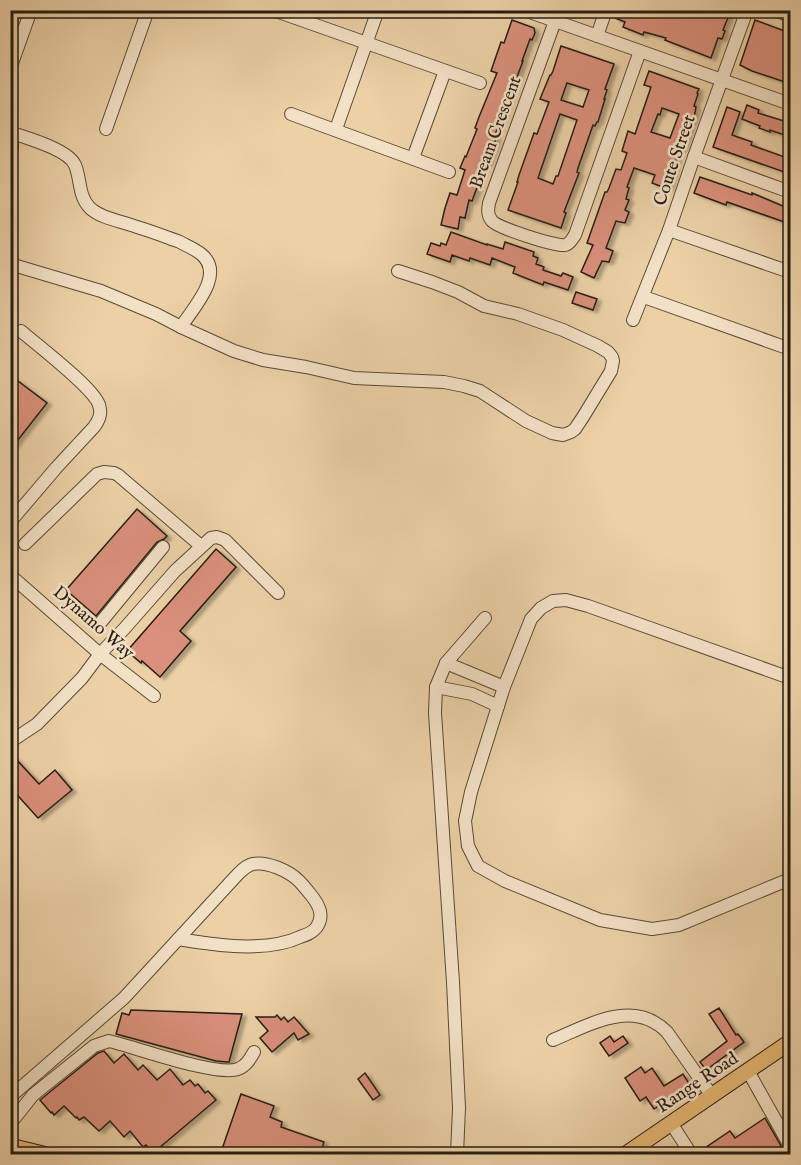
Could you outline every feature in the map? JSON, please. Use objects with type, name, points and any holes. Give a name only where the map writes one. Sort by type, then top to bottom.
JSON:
[{"type":"main road","name":"Range Road","points":[[626,1155],[790,1042]]},
{"type":"main road","points":[[10,1146],[43,1155]]},
{"type":"street","points":[[10,69],[32,10]]},
{"type":"street","points":[[106,129],[148,10]]},
{"type":"street","points":[[273,10],[480,83]]},
{"type":"street","points":[[336,129],[378,10]]},
{"type":"street","points":[[524,10],[790,104]]},
{"type":"street","points":[[597,36],[606,10]]},
{"type":"street","name":"Coute Street","points":[[633,320],[669,230],[747,10]]},
{"type":"street","points":[[775,10],[790,16]]},
{"type":"street","name":"Bream Crescent","points":[[555,21],[489,203],[488,210],[492,221],[507,229],[556,245],[567,244],[572,240],[640,51]]},
{"type":"street","points":[[413,158],[445,71]]},
{"type":"street","points":[[291,114],[449,172]]},
{"type":"street","points":[[10,132],[62,153],[71,159],[75,165],[81,194],[85,202],[97,212],[180,242],[206,259],[211,274],[208,284],[181,327]]},
{"type":"street","points":[[10,139],[12,146],[10,156]]},
{"type":"street","points":[[693,157],[790,192]]},
{"type":"street","points":[[669,230],[790,272]]},
{"type":"street","points":[[10,264],[100,291],[156,314],[234,351],[263,360],[354,378],[444,382],[464,386],[480,391],[526,421],[552,433],[567,434],[575,429],[611,371],[613,361],[608,352],[562,330],[518,314],[484,306],[458,292],[398,271]]},
{"type":"street","points":[[644,297],[790,349]]},
{"type":"street","points":[[10,522],[94,427],[99,420],[100,413],[97,400],[82,383],[21,331]]},
{"type":"street","points":[[25,544],[84,485],[97,474],[104,472],[118,475],[201,546]]},
{"type":"street","points":[[10,742],[37,724],[82,678],[100,654],[175,570],[211,538],[217,537],[225,540],[278,593]]},
{"type":"street","points":[[101,622],[163,547]]},
{"type":"street","name":"Dynamo Way","points":[[10,575],[100,654],[154,696]]},
{"type":"street","points":[[790,678],[588,606],[566,600],[547,604],[531,619],[504,687],[471,792],[465,821],[468,846],[478,866],[505,881],[600,920],[652,929],[679,925],[790,879]]},
{"type":"street","points":[[114,606],[131,621]]},
{"type":"street","points":[[456,1152],[459,1108],[435,713],[436,687],[446,663],[485,618]]},
{"type":"street","points":[[446,663],[504,687]]},
{"type":"street","points":[[436,687],[472,694],[498,706]]},
{"type":"street","points":[[10,1097],[124,998],[237,874],[249,865],[271,866],[298,879],[317,903],[321,913],[316,928],[291,942],[238,946],[213,945],[178,939]]},
{"type":"street","points":[[553,1040],[610,1017],[633,1015],[648,1018],[667,1032],[712,1096]]},
{"type":"street","points":[[10,1124],[33,1095],[94,1046],[101,1043],[115,1042],[175,1060],[230,1071],[242,1067],[254,1052]]},
{"type":"street","points":[[748,1071],[790,1146]]},
{"type":"street","points":[[671,1123],[691,1155]]},
{"type":"building","points":[[618,10],[731,10],[722,39],[718,38],[711,58],[665,40],[666,38],[644,32],[643,35],[623,27],[625,22],[615,18]]},
{"type":"building","points":[[512,20],[534,28],[535,33],[532,40],[530,39],[495,135],[495,142],[487,164],[482,163],[475,180],[479,182],[472,201],[469,200],[465,218],[460,217],[458,229],[441,225],[450,193],[457,195],[465,170],[460,168],[497,73],[491,71]]},
{"type":"building","points":[[755,20],[790,33],[788,83],[740,65]]},
{"type":"building","points":[[561,46],[614,64],[605,89],[607,90],[598,122],[595,126],[593,125],[578,168],[579,173],[564,212],[566,213],[561,228],[508,210],[534,133],[537,134],[549,102],[540,99]],"holes":[[[567,83],[589,90],[583,107],[561,100]],[[560,114],[577,120],[558,176],[553,184],[538,178]]]},
{"type":"building","points":[[649,71],[699,89],[694,106],[696,107],[695,113],[682,149],[680,148],[668,189],[652,183],[655,175],[634,168],[627,187],[629,188],[626,199],[629,200],[625,210],[629,212],[625,223],[616,221],[606,248],[613,251],[609,262],[602,261],[594,278],[581,272],[593,245],[587,243],[605,192],[609,188],[616,169],[621,170],[627,153],[622,151],[628,131],[635,134],[651,87],[644,85]],"holes":[[[662,108],[679,114],[670,138],[651,132]]]},
{"type":"building","points":[[747,105],[759,110],[758,113],[784,121],[787,112],[790,112],[790,137],[759,128],[760,126],[742,119]]},
{"type":"building","points":[[727,107],[740,112],[732,135],[752,142],[751,145],[790,159],[790,174],[713,147]]},
{"type":"building","points":[[700,177],[752,195],[752,193],[790,209],[790,224],[694,193]]},
{"type":"building","points":[[451,232],[503,249],[505,242],[534,252],[533,256],[538,258],[536,264],[544,267],[543,270],[573,277],[568,290],[544,282],[543,285],[513,273],[515,267],[492,258],[490,265],[452,255],[450,262],[427,254],[431,243],[446,245]]},
{"type":"building","points":[[576,292],[597,299],[593,310],[572,303]]},
{"type":"building","points":[[10,375],[47,403],[10,450]]},
{"type":"building","points":[[137,509],[167,536],[157,542],[96,616],[66,590]]},
{"type":"building","points":[[216,549],[236,567],[180,631],[191,641],[160,677],[127,651]]},
{"type":"building","points":[[15,758],[39,784],[55,770],[72,790],[38,818],[10,787],[10,762]]},
{"type":"building","points":[[719,1008],[736,1035],[738,1034],[744,1042],[706,1070],[700,1062],[727,1041],[709,1014]]},
{"type":"building","points":[[131,1010],[242,1014],[229,1062],[227,1062],[116,1034],[122,1013],[129,1015]]},
{"type":"building","points":[[277,1015],[281,1020],[284,1017],[288,1022],[294,1017],[309,1034],[298,1040],[294,1033],[272,1052],[260,1038],[268,1031],[256,1017],[275,1017]]},
{"type":"building","points":[[610,1036],[614,1042],[623,1036],[628,1043],[609,1056],[600,1043]]},
{"type":"building","points":[[104,1051],[114,1063],[124,1054],[138,1070],[143,1065],[157,1080],[170,1069],[183,1085],[190,1080],[195,1086],[198,1084],[205,1093],[208,1091],[216,1100],[153,1153],[146,1145],[143,1147],[130,1131],[124,1137],[110,1121],[99,1131],[84,1117],[79,1120],[76,1118],[64,1106],[54,1115],[51,1113],[40,1100],[98,1053]]},
{"type":"building","points":[[641,1067],[645,1073],[652,1068],[664,1086],[683,1074],[690,1085],[654,1109],[646,1097],[640,1101],[625,1078]]},
{"type":"building","points":[[365,1073],[380,1095],[373,1100],[358,1079]]},
{"type":"building","points":[[241,1094],[274,1106],[270,1117],[282,1122],[281,1127],[324,1142],[320,1155],[220,1155]]},
{"type":"building","points":[[765,1118],[781,1146],[778,1149],[781,1155],[699,1155],[699,1152],[730,1131],[735,1138]]}]
